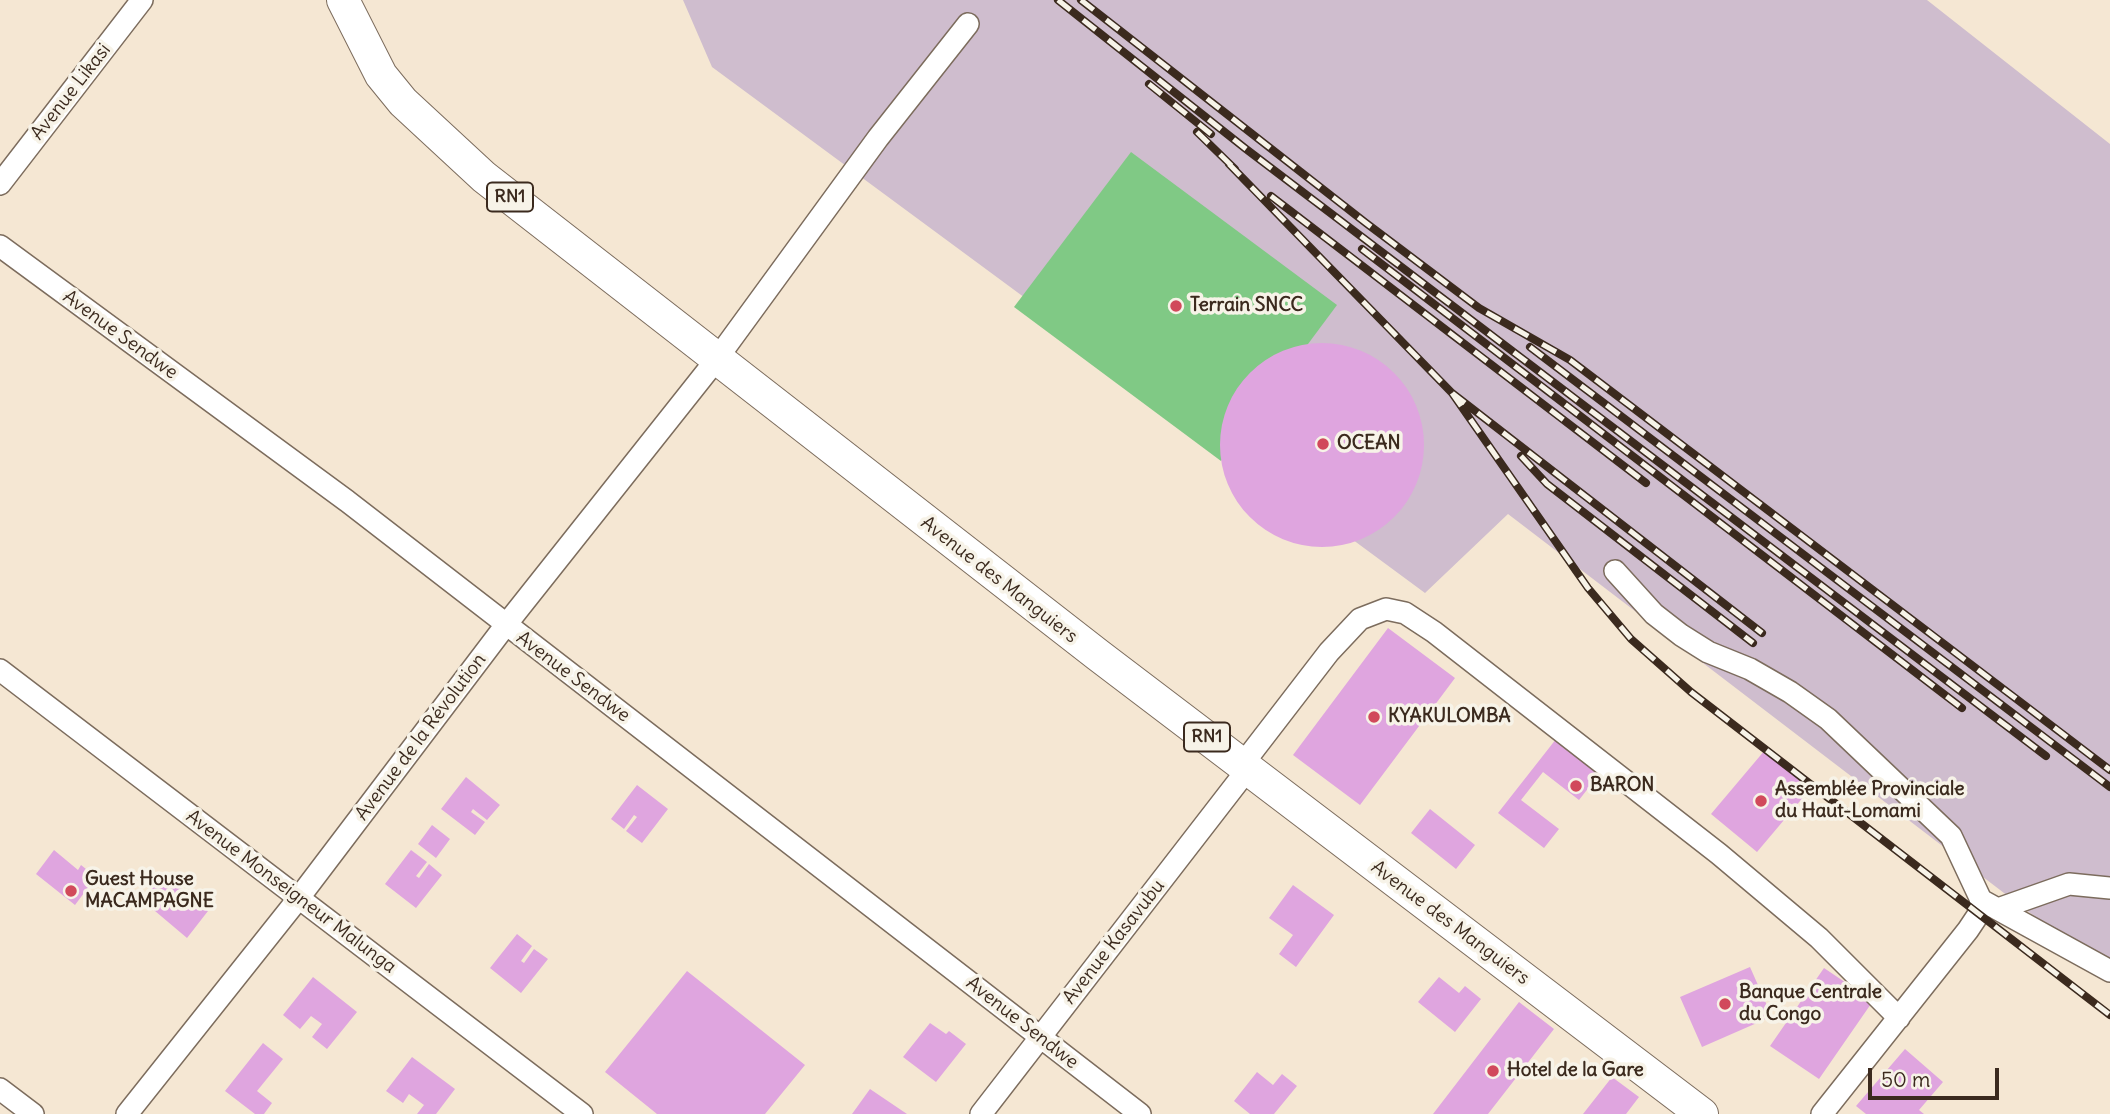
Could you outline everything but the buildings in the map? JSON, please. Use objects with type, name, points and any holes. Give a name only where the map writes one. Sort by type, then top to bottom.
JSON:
[{"type":"highway","name":"Avenue des Manguiers","points":[[343,0],[381,75],[403,102],[484,177],[1244,768],[1704,1113]]},
{"type":"street","name":"Avenue Likasi","points":[[0,184],[142,0]]},
{"type":"street","name":"Avenue de la Révolution","points":[[127,1114],[298,899],[505,626],[716,360],[878,138],[968,24]]},
{"type":"street","name":"Avenue Sendwe","points":[[0,246],[347,501],[505,626],[1140,1114]]},
{"type":"street","points":[[1615,570],[1654,614],[1681,635],[1708,652],[1750,669],[1790,692],[1828,719],[1951,836],[1989,904],[2110,971]]},
{"type":"street","name":"Avenue Kasavubu","points":[[981,1114],[1329,652],[1360,619],[1386,609],[1405,613],[1434,632],[1593,753],[1819,938],[1899,1018]]},
{"type":"street","name":"Avenue Monseigneur Malunga","points":[[0,670],[582,1114]]},
{"type":"street","points":[[1822,1114],[1989,904],[2069,884],[2110,888]]},
{"type":"street","points":[[0,1089],[33,1114]]},
{"type":"shaded area","points":[[683,0],[1927,0],[2110,144],[2110,974],[1508,514],[1425,593],[712,67]]},
{"type":"green space","name":"Terrain SNCC","points":[[1131,152],[1337,305],[1221,461],[1014,307]]},
{"type":"railway","points":[[1058,0],[1246,149],[2046,756]]},
{"type":"railway","points":[[1081,0],[1479,308],[1570,360],[2110,770]]},
{"type":"railway","points":[[1149,84],[1211,134]]},
{"type":"railway","points":[[1197,132],[1235,169]]},
{"type":"railway","points":[[1229,164],[1452,393],[1762,633]]},
{"type":"railway","points":[[1271,196],[1646,483]]},
{"type":"railway","points":[[1362,249],[1962,708]]},
{"type":"railway","points":[[1530,347],[2110,787]]},
{"type":"railway","points":[[1452,393],[1588,588],[1631,639],[1691,692],[2110,1015]]},
{"type":"railway","points":[[1521,456],[1547,484],[1753,643]]},
{"type":"place","name":"Terrain SNCC","points":[[1176,306]]},
{"type":"place","name":"OCEAN","points":[[1323,444]]},
{"type":"place","name":"KYAKULOMBA","points":[[1374,717]]},
{"type":"place","name":"BARON","points":[[1576,786]]},
{"type":"place","name":"Assemblée Provinciale du Haut-Lomami","points":[[1761,801]]},
{"type":"place","name":"Guest House MACAMPAGNE","points":[[71,891]]},
{"type":"place","name":"Banque Centrale du Congo","points":[[1725,1004]]},
{"type":"place","name":"Hotel de la Gare","points":[[1493,1071]]}]
